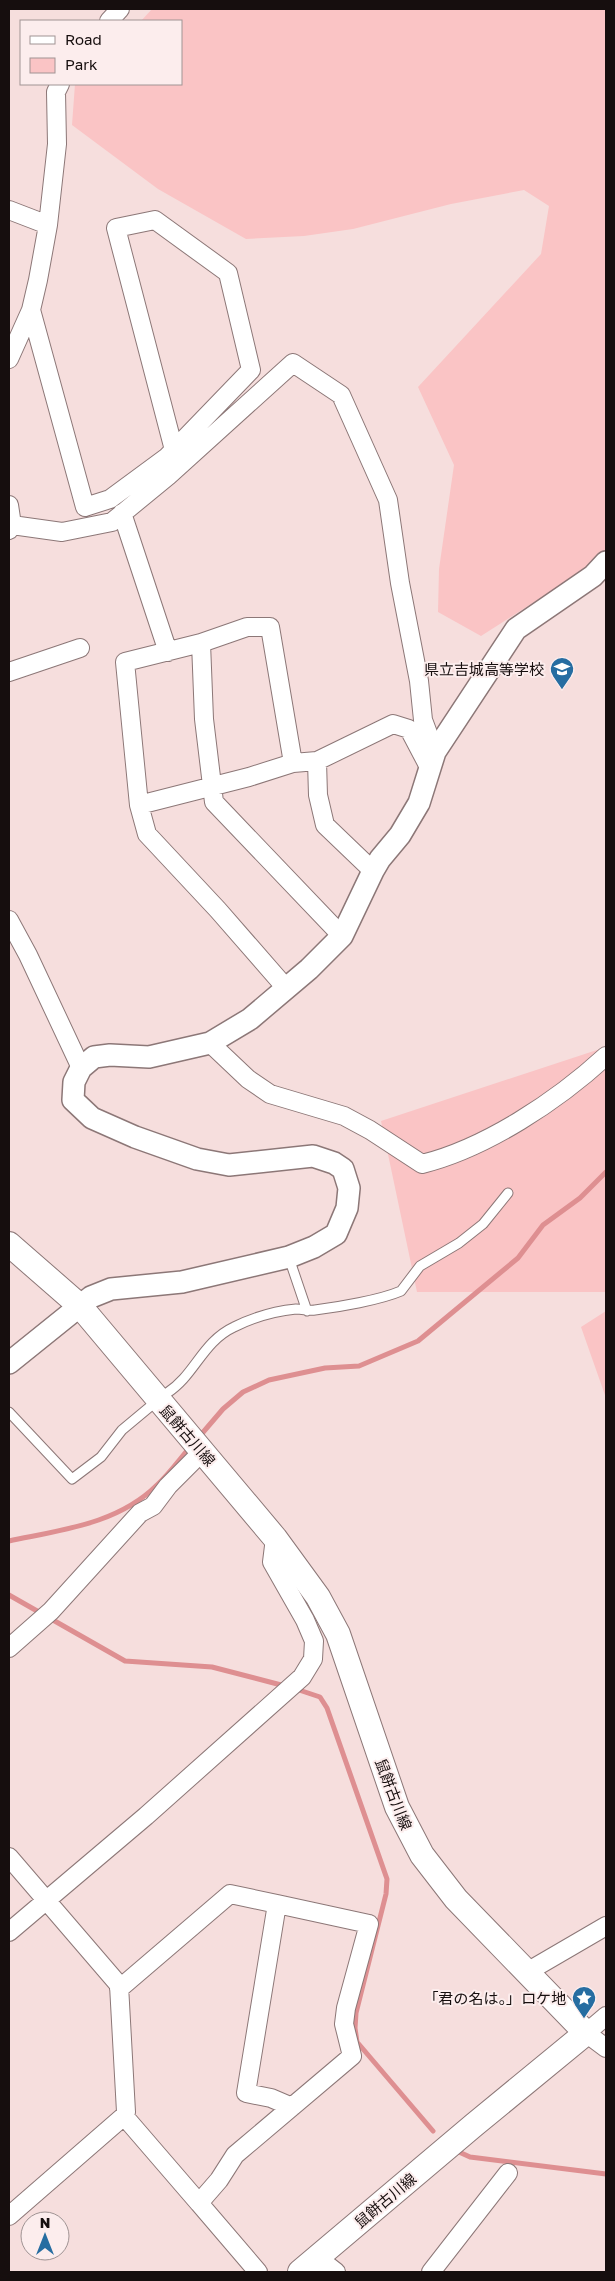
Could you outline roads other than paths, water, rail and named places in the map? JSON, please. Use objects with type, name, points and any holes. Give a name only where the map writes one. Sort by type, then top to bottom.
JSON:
[{"type":"main road","name":"鼠餅古川線","points":[[9,1244],[80,1306],[162,1396],[198,1446],[275,1538],[318,1597],[338,1634],[397,1806],[413,1840],[435,1874],[456,1899],[586,2033],[309,2265]]},
{"type":"street","points":[[110,20],[120,9]]},
{"type":"street","points":[[9,359],[31,310],[48,226],[57,144],[56,92],[60,85]]},
{"type":"street","points":[[9,210],[48,226]]},
{"type":"street","points":[[31,310],[85,507],[110,499],[167,457],[173,450],[180,444],[251,370],[228,273],[155,220],[116,228],[171,440],[174,450]]},
{"type":"street","points":[[9,505],[10,528],[62,532],[112,522],[168,476],[293,363],[341,396],[388,500],[400,583],[419,681],[423,720],[432,761]]},
{"type":"street","points":[[122,514],[168,652]]},
{"type":"street","points":[[9,1363],[91,1297],[111,1289],[182,1282],[289,1257],[314,1247],[336,1234],[347,1202],[348,1188],[343,1169],[334,1163],[313,1156],[229,1165],[198,1159],[135,1137],[92,1118],[73,1100],[74,1082],[80,1068],[94,1057],[110,1055],[149,1057],[210,1043],[250,1020],[310,969],[342,936],[373,871],[380,859],[400,835],[419,803],[432,761],[516,629],[593,576],[606,562]]},
{"type":"street","points":[[286,988],[218,910],[147,834],[139,805],[125,662],[201,643],[247,628],[270,627],[293,763]]},
{"type":"street","points":[[201,643],[204,719],[214,802],[342,936]]},
{"type":"street","points":[[9,672],[80,648]]},
{"type":"street","points":[[139,805],[249,777],[293,763],[317,761],[393,724],[408,729],[432,761]]},
{"type":"street","points":[[317,761],[318,794],[325,826],[373,871]]},
{"type":"street","points":[[9,920],[28,955],[80,1068]]},
{"type":"street","points":[[210,1043],[248,1079],[270,1094],[344,1116],[370,1130],[422,1164],[442,1159],[488,1138],[560,1096],[606,1056]]},
{"type":"street","points":[[9,1648],[47,1615],[140,1513],[152,1506],[198,1446]]},
{"type":"street","points":[[9,1932],[146,1816],[300,1680],[313,1659],[314,1641],[305,1620],[272,1562],[275,1538]]},
{"type":"street","points":[[9,1857],[119,1985],[126,2112],[124,2116],[9,2216]]},
{"type":"street","points":[[119,1989],[230,1894],[292,1909],[369,1924],[346,2008],[344,2024],[352,2056],[236,2155],[219,2180],[199,2203]]},
{"type":"street","points":[[277,1904],[246,2093],[272,2098],[292,2107]]},
{"type":"street","points":[[527,1972],[606,1926]]},
{"type":"street","points":[[606,2016],[586,2033],[606,2048]]},
{"type":"street","points":[[124,2116],[258,2272]]},
{"type":"street","points":[[431,2272],[508,2174]]},
{"type":"street","points":[[309,2265],[336,2272]]},
{"type":"lane","points":[[9,1412],[72,1479],[102,1456],[122,1430],[174,1388],[195,1366],[208,1345],[233,1327],[286,1311],[299,1309],[307,1311],[401,1291],[420,1266],[470,1234],[482,1224],[508,1193]]},
{"type":"lane","points":[[289,1257],[307,1311]]},
{"type":"waterway","points":[[199,1437],[223,1409],[243,1392],[269,1380],[325,1368],[359,1366],[418,1341],[518,1258],[543,1225],[580,1198],[606,1172]]},
{"type":"waterway","points":[[9,1541],[88,1524],[125,1509],[157,1485],[190,1447]]},
{"type":"waterway","points":[[9,1595],[125,1661],[212,1667],[285,1686]]},
{"type":"waterway","points":[[296,1689],[320,1697],[327,1708],[387,1879],[386,1894],[356,2013],[355,2028],[357,2042],[433,2131]]},
{"type":"waterway","points":[[459,2152],[470,2157],[606,2174]]},
{"type":"place","name":"県立吉城高等学校","points":[[562,690]]},
{"type":"place","name":"「君の名は。」ロケ地","points":[[584,2019]]}]
